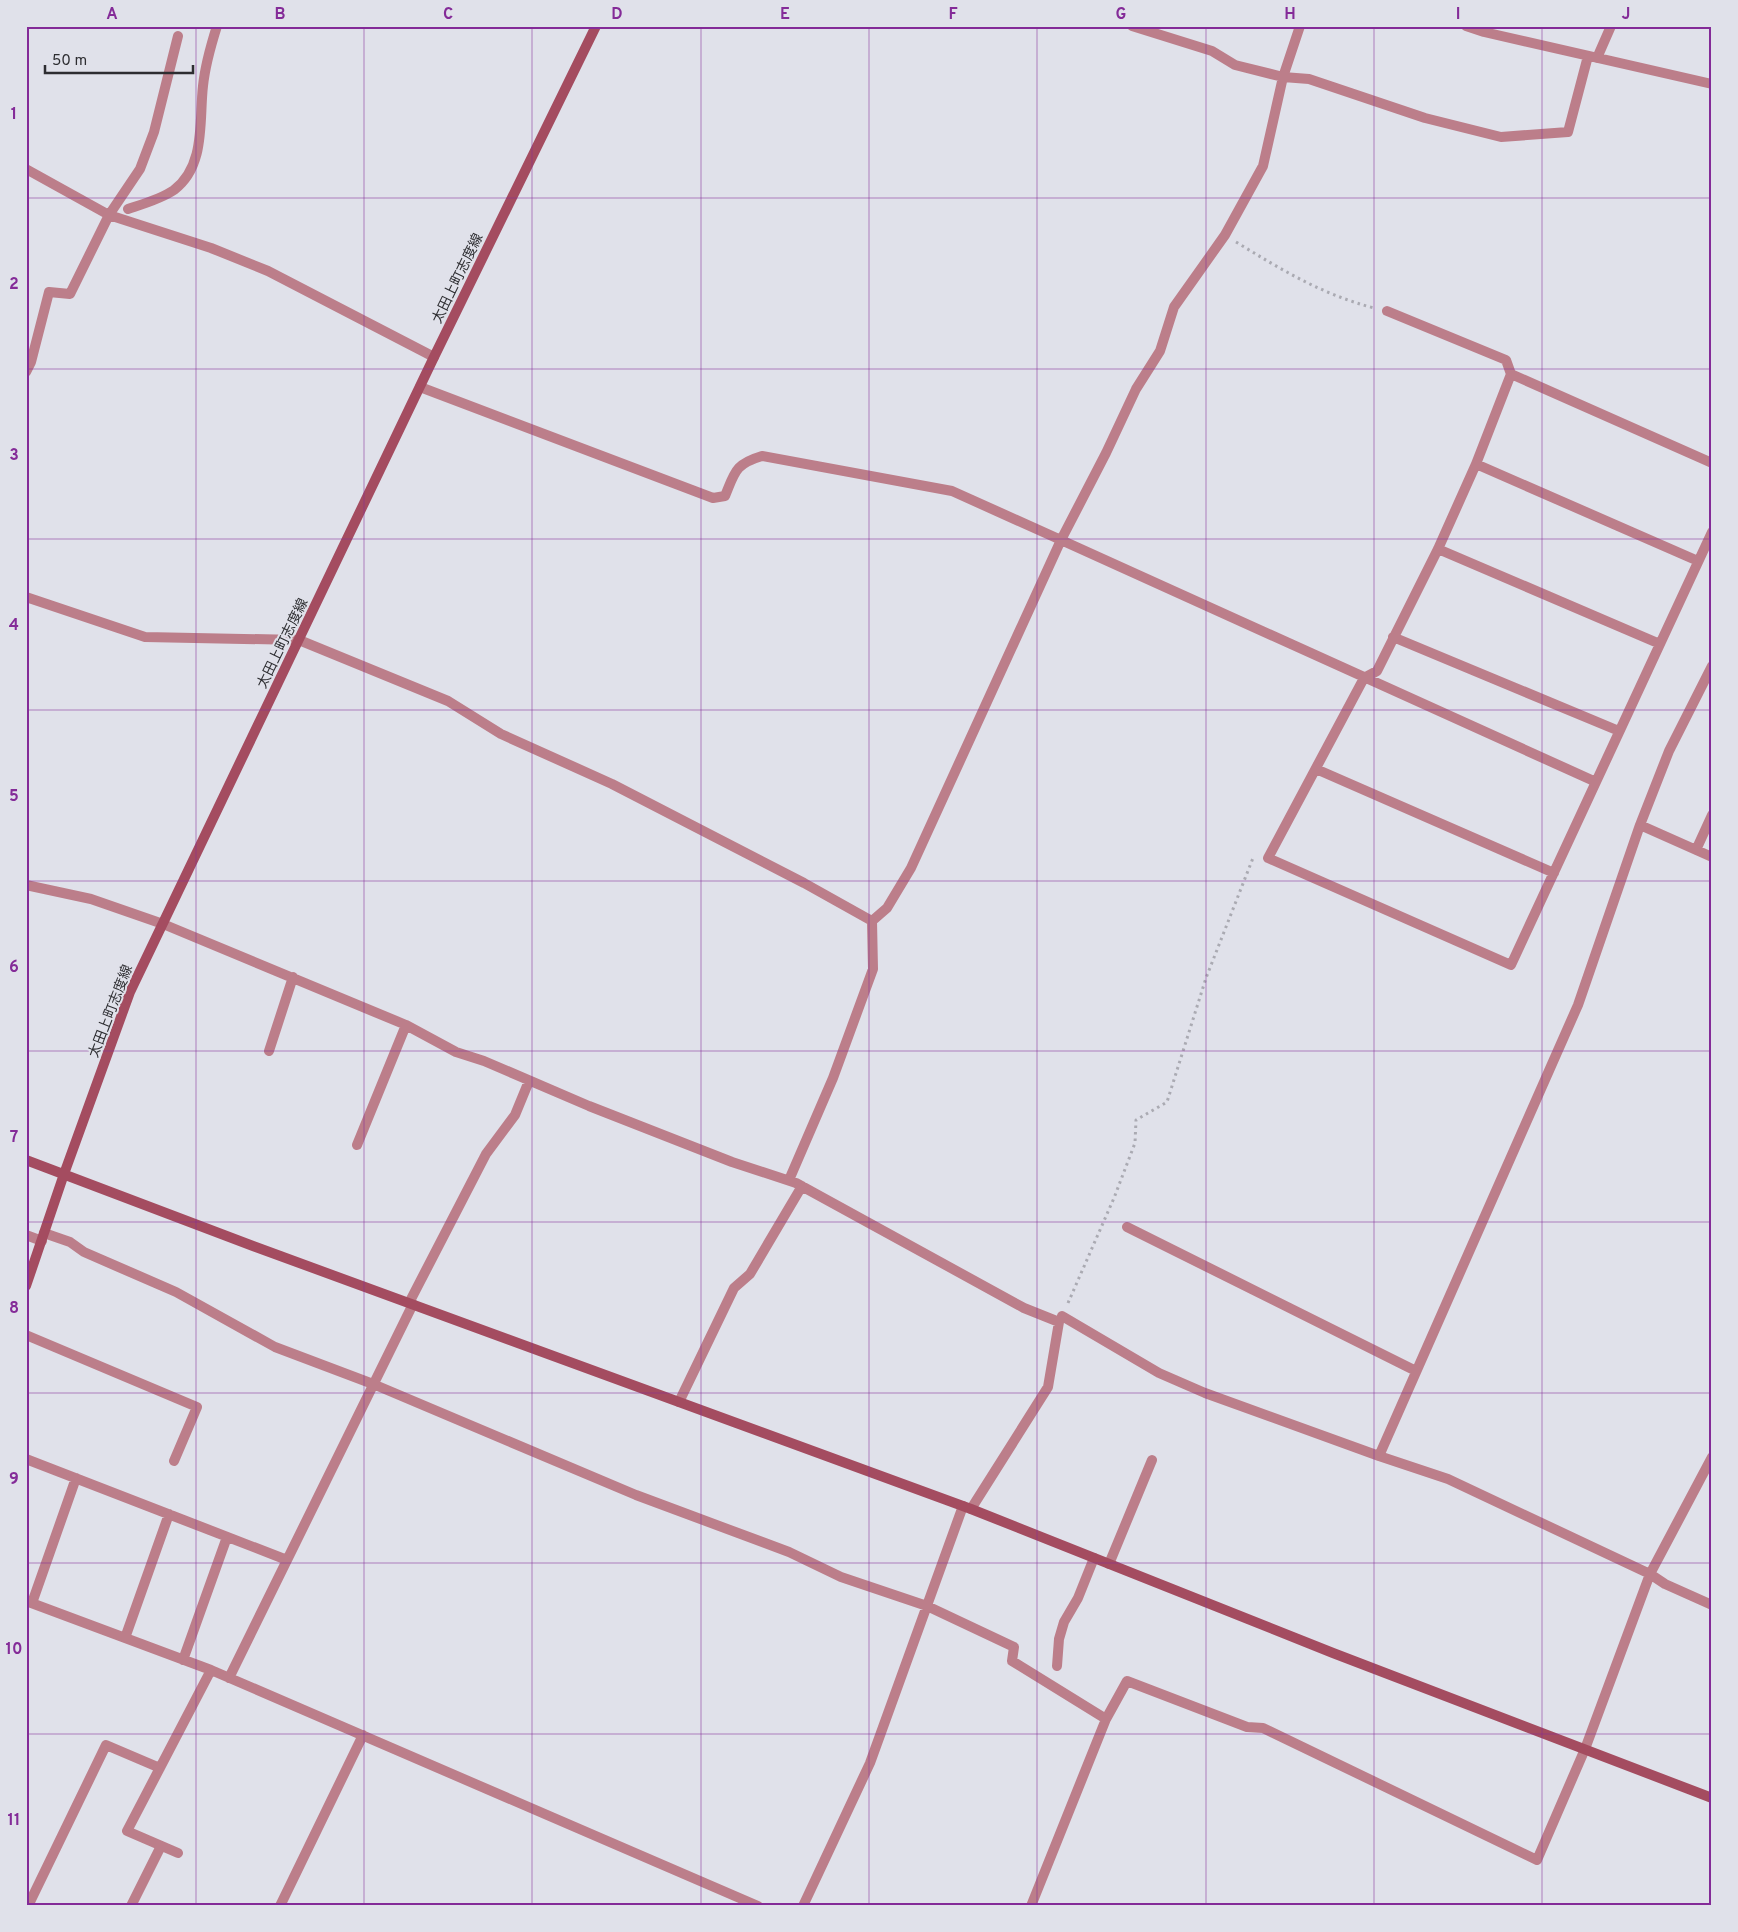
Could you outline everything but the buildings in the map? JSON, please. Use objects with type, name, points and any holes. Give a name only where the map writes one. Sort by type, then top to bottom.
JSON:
[{"type":"street","points":[[128,209],[152,201],[174,190],[190,171],[198,149],[203,85],[217,26]]},
{"type":"street","name":"太田上町志度線","points":[[26,1286],[64,1174],[130,992],[434,357],[596,26]]},
{"type":"street","points":[[1132,26],[1212,51],[1235,65],[1283,77],[1309,79],[1424,118],[1501,137],[1568,132],[1593,57],[1611,26]]},
{"type":"street","points":[[788,1180],[834,1078],[872,969],[872,921],[886,908],[911,868],[1061,540],[1106,453],[1136,389],[1160,350],[1174,307],[1225,235],[1263,166],[1283,77],[1300,26]]},
{"type":"street","points":[[1466,26],[1712,84]]},
{"type":"street","points":[[26,372],[50,292],[70,294],[110,215],[140,169],[154,132],[178,36]]},
{"type":"street","points":[[26,170],[110,215],[211,248],[268,271],[434,357]]},
{"type":"street","points":[[1387,311],[1506,360],[1511,374],[1476,464],[1438,549],[1394,638],[1377,671],[1364,678],[1268,858],[1511,965],[1712,532]]},
{"type":"street","points":[[1511,374],[1712,462]]},
{"type":"street","points":[[420,387],[713,498],[725,496],[736,469],[747,461],[762,456],[952,491],[1596,782]]},
{"type":"street","points":[[1476,464],[1698,561]]},
{"type":"street","points":[[1438,549],[1660,644]]},
{"type":"street","points":[[26,597],[145,637],[299,640],[448,701],[501,734],[612,784],[804,883],[872,921]]},
{"type":"street","points":[[1394,638],[1619,731]]},
{"type":"street","points":[[1379,1456],[1578,1005],[1640,825],[1669,751],[1712,666]]},
{"type":"street","points":[[1316,769],[1554,873]]},
{"type":"street","points":[[1696,850],[1712,815]]},
{"type":"street","points":[[1640,825],[1712,857]]},
{"type":"street","points":[[26,884],[91,899],[162,924],[406,1025],[456,1052],[484,1061],[529,1081],[732,1162],[788,1180],[1024,1308],[1059,1322],[1048,1387],[967,1507],[927,1606],[870,1764],[803,1906]]},
{"type":"street","points":[[269,1051],[293,977]]},
{"type":"street","points":[[357,1145],[406,1025]]},
{"type":"street","points":[[229,1678],[374,1384],[410,1303],[486,1154],[515,1115],[529,1081]]},
{"type":"street","points":[[26,1160],[967,1507],[1333,1653],[1712,1798]]},
{"type":"street","points":[[679,1402],[734,1288],[750,1274],[802,1186]]},
{"type":"street","points":[[1127,1227],[1416,1371]]},
{"type":"street","points":[[26,1236],[70,1242],[84,1252],[176,1292],[275,1347],[374,1384],[636,1495],[789,1552],[841,1577],[927,1606],[1014,1646],[1012,1661],[1106,1720]]},
{"type":"street","points":[[1062,1316],[1159,1373],[1205,1393],[1448,1479],[1712,1605]]},
{"type":"street","points":[[26,1335],[197,1408],[174,1462]]},
{"type":"street","points":[[1031,1906],[1106,1720],[1127,1680],[1246,1727],[1263,1728],[1537,1860],[1584,1749],[1650,1574],[1712,1457]]},
{"type":"street","points":[[26,1459],[287,1560]]},
{"type":"street","points":[[1109,1564],[1152,1460]]},
{"type":"street","points":[[76,1478],[29,1602],[211,1670],[758,1906]]},
{"type":"street","points":[[125,1638],[169,1514]]},
{"type":"street","points":[[183,1660],[227,1537]]},
{"type":"street","points":[[1057,1666],[1059,1639],[1064,1622],[1078,1598],[1094,1558]]},
{"type":"street","points":[[178,1853],[127,1831],[211,1670]]},
{"type":"street","points":[[280,1906],[363,1735]]},
{"type":"street","points":[[28,1906],[106,1745],[160,1768]]},
{"type":"street","points":[[131,1906],[161,1846]]},
{"type":"path","points":[[1225,235],[1299,280],[1350,302],[1387,311]]},
{"type":"path","points":[[1062,1316],[1114,1198],[1135,1143],[1136,1120],[1167,1102],[1206,978],[1255,855]]}]
